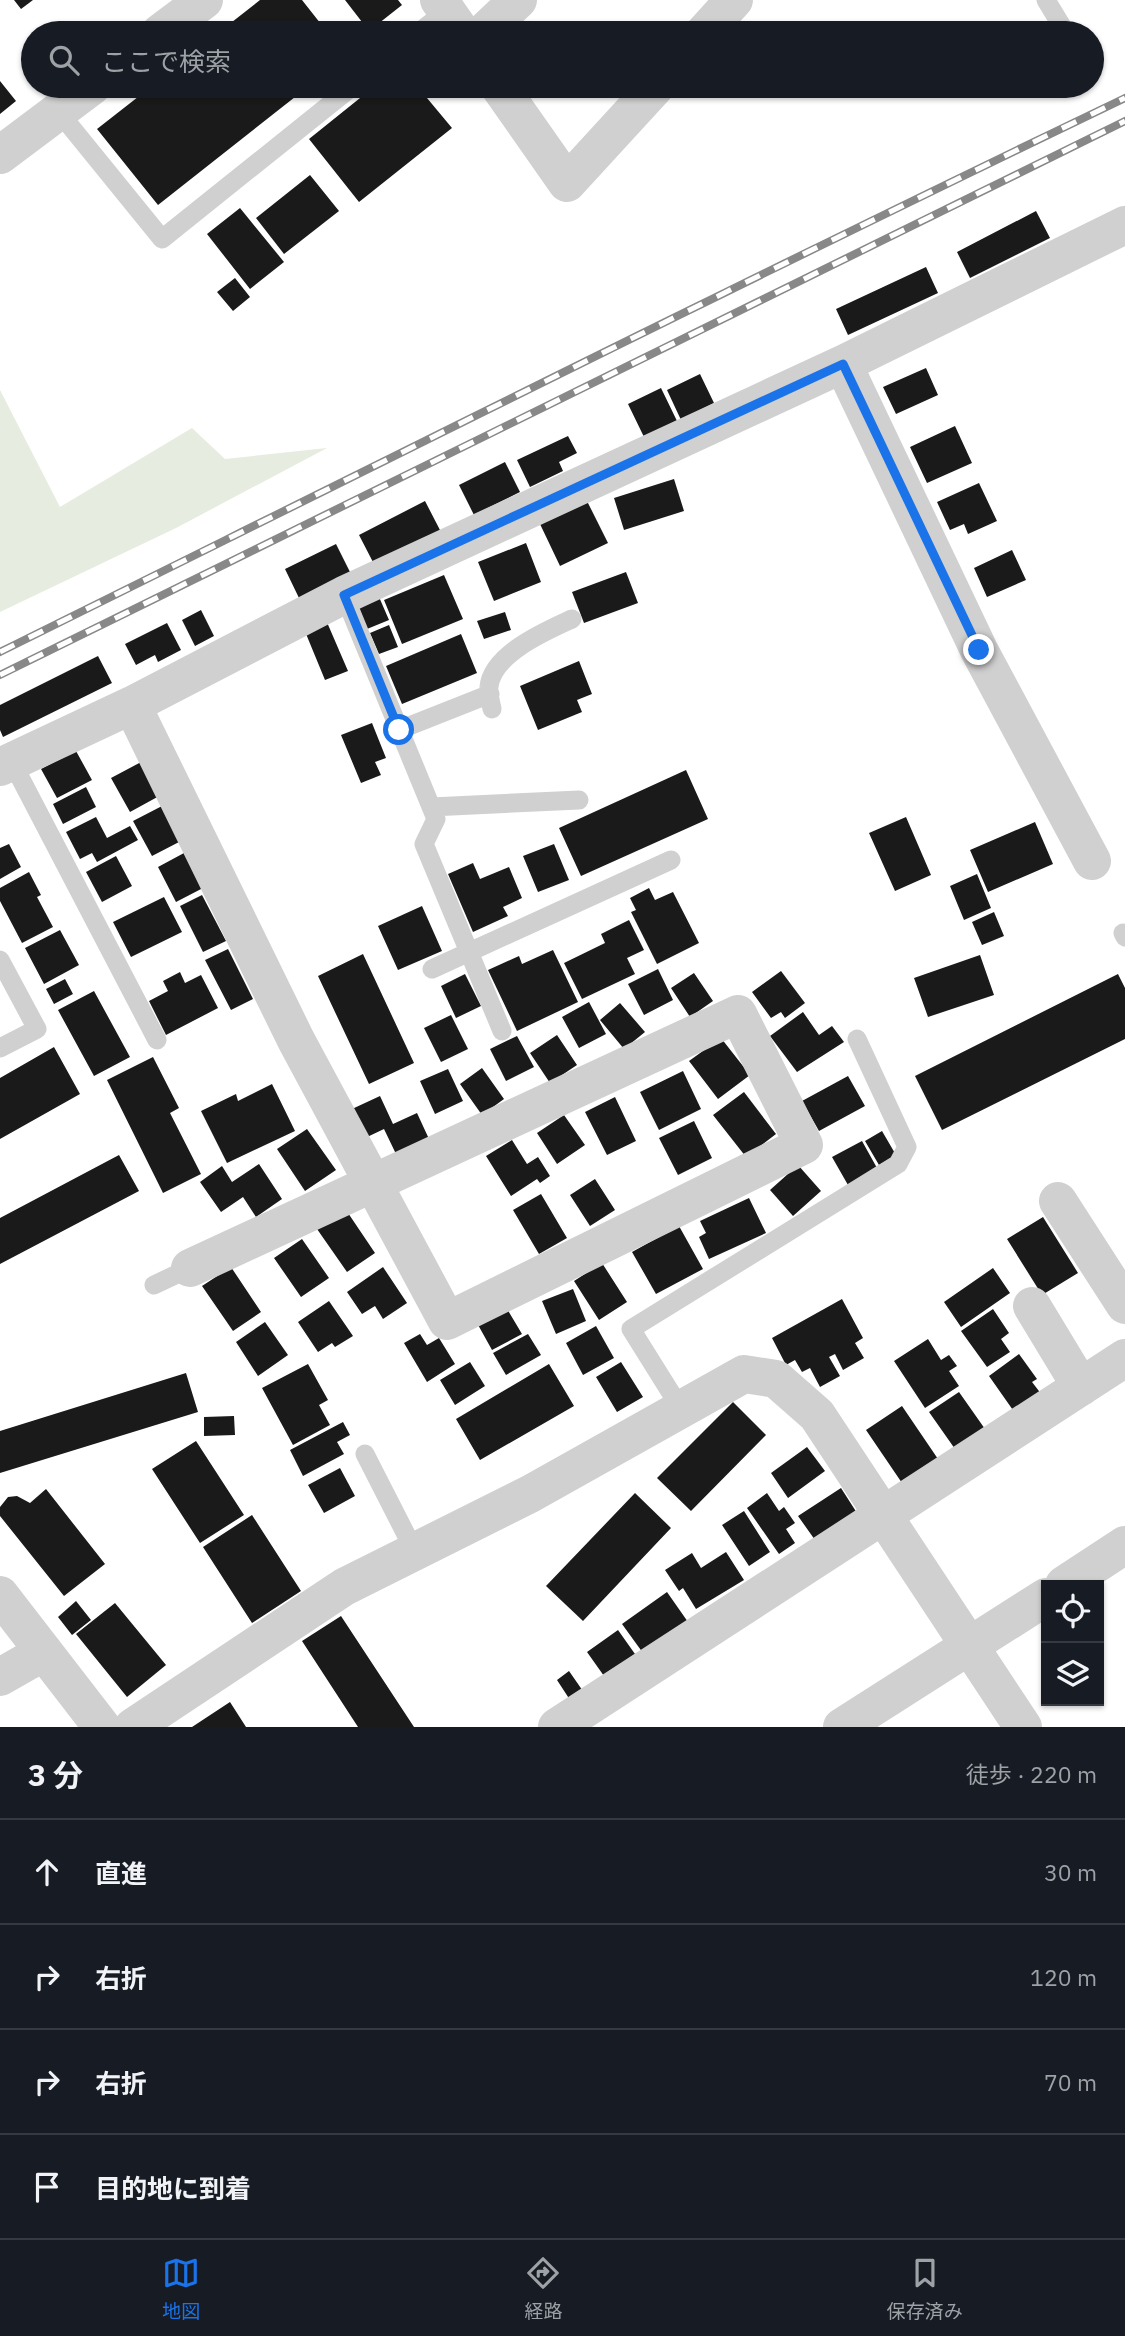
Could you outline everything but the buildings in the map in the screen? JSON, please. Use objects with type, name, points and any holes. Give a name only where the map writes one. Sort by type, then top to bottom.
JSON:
[{"type":"street","points":[[176,21],[204,0]]},
{"type":"street","points":[[495,21],[517,0]]},
{"type":"street","points":[[715,21],[734,0]]},
{"type":"street","points":[[0,155],[76,98]]},
{"type":"street","points":[[508,98],[568,183],[645,98]]},
{"type":"street","points":[[6,764],[132,705],[344,595],[843,364],[1125,225]]},
{"type":"street","points":[[843,364],[979,650],[1092,861]]},
{"type":"street","points":[[132,705],[296,1040],[372,1184],[447,1321],[804,1145],[738,1014],[372,1184],[190,1268]]},
{"type":"street","points":[[1058,1201],[1125,1305]]},
{"type":"street","points":[[1031,1306],[1081,1387]]},
{"type":"street","points":[[571,1723],[1125,1358]]},
{"type":"street","points":[[133,1727],[344,1587],[530,1494],[744,1374],[776,1379],[817,1415],[1023,1727]]},
{"type":"street","points":[[1072,1580],[1125,1545]]},
{"type":"street","points":[[0,1595],[102,1727]]},
{"type":"street","points":[[842,1727],[1041,1600]]},
{"type":"street","points":[[0,1677],[44,1652]]},
{"type":"lane","points":[[1046,0],[1059,21]]},
{"type":"lane","points":[[58,111],[162,239],[338,98]]},
{"type":"lane","points":[[344,595],[436,819],[424,844],[502,1031]]},
{"type":"lane","points":[[399,730],[491,702],[493,673],[526,640],[572,619]]},
{"type":"lane","points":[[6,764],[157,1040]]},
{"type":"lane","points":[[431,807],[579,800]]},
{"type":"lane","points":[[432,969],[671,860]]},
{"type":"lane","points":[[0,960],[37,1029],[0,1048]]},
{"type":"lane","points":[[681,1409],[631,1329],[898,1164],[907,1147],[857,1039]]},
{"type":"lane","points":[[154,1285],[190,1268]]},
{"type":"lane","points":[[365,1454],[415,1552]]},
{"type":"shaded area","points":[[0,390],[60,507],[192,428],[225,459],[327,448],[176,528],[0,612]]},
{"type":"railway","points":[[0,652],[1125,98]]},
{"type":"railway","points":[[0,675],[1125,121]]},
{"type":"route","points":[[399,730],[344,595],[843,364],[979,650]]}]
